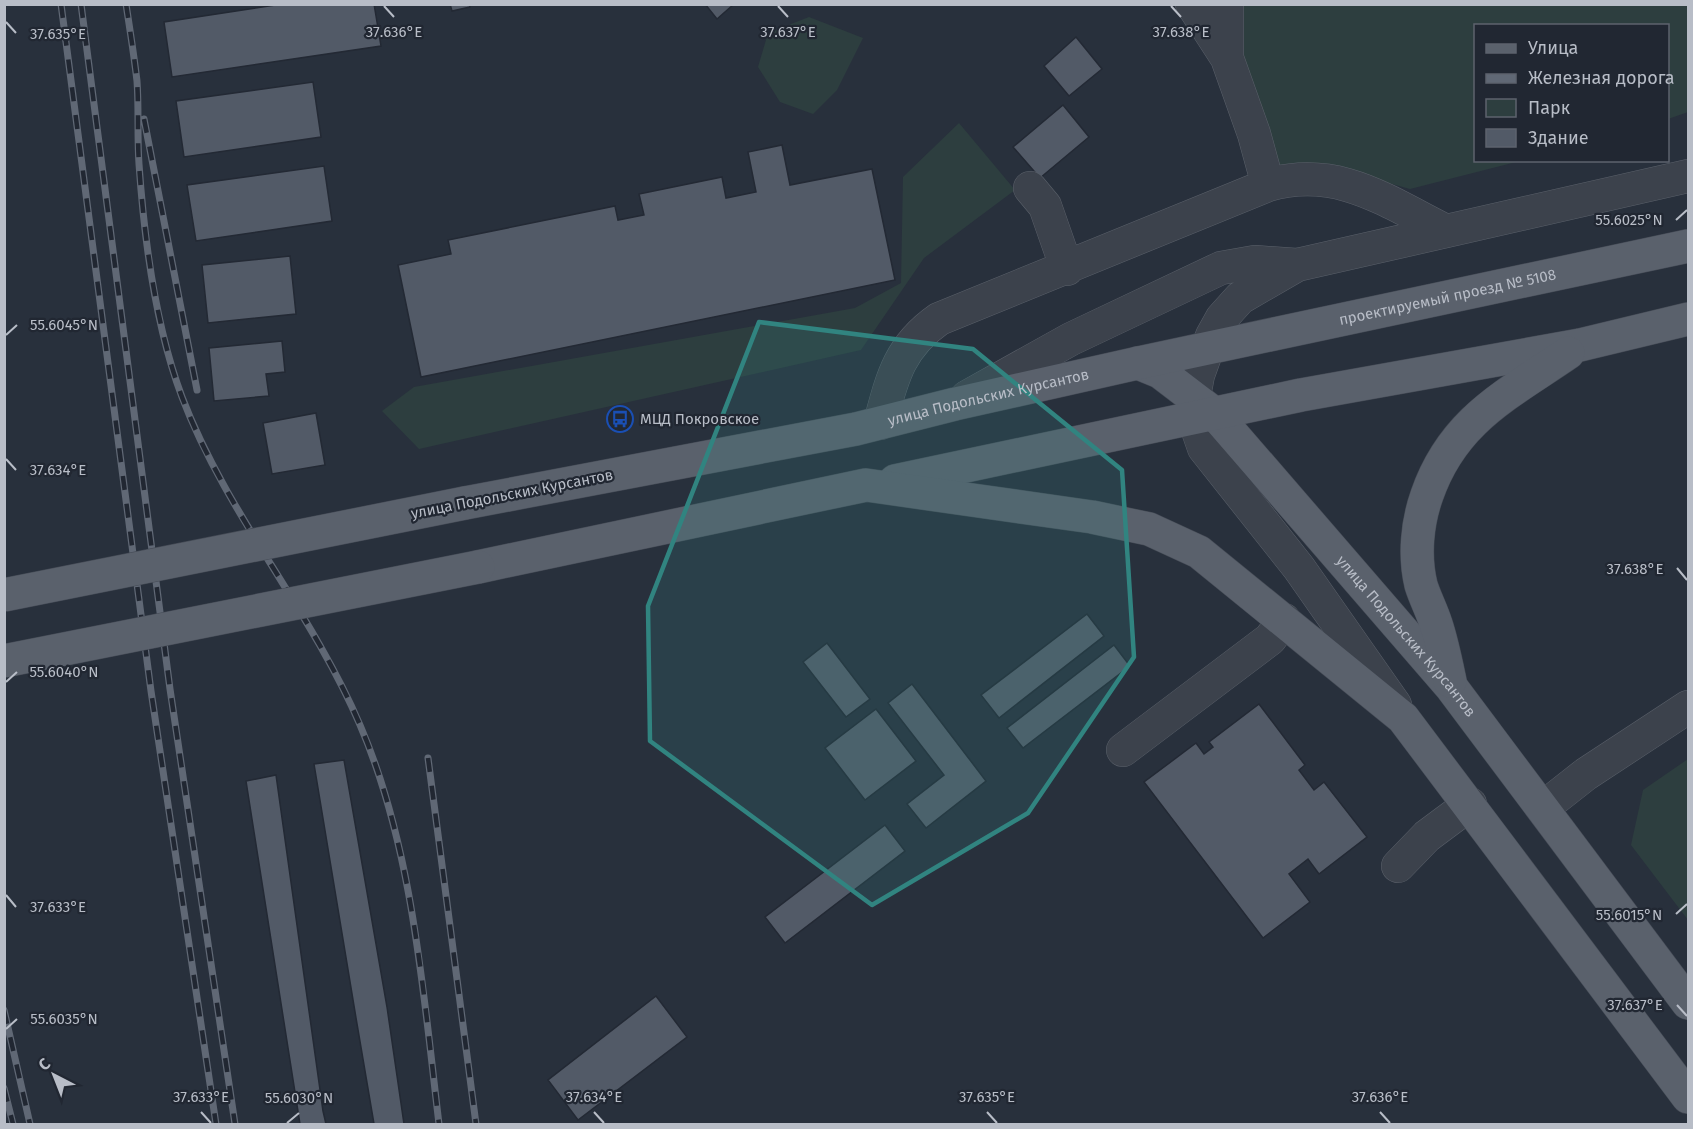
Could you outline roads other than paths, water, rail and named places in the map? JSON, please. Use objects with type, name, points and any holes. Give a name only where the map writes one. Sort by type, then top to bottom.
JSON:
[{"type":"main road","name":"проектируемый проезд № 5108","points":[[1138,363],[1689,246]]},
{"type":"main road","points":[[4,661],[478,567],[837,490],[873,486],[1122,432],[1201,410],[1301,395],[1580,345],[1689,319]]},
{"type":"main road","points":[[1452,688],[1436,624],[1421,584],[1418,550],[1419,516],[1436,468],[1456,436],[1489,406],[1580,345]]},
{"type":"main road","name":"улица Подольских Курсантов","points":[[4,595],[880,423],[1138,363],[1160,372],[1201,410],[1452,688],[1544,807],[1689,1003]]},
{"type":"main road","points":[[873,486],[1092,517],[1149,529],[1199,552],[1403,718],[1689,1097]]},
{"type":"street","points":[[1192,4],[1227,58],[1254,134],[1268,185]]},
{"type":"street","points":[[1227,4],[1227,58]]},
{"type":"street","points":[[955,404],[1071,339],[1221,268],[1255,262],[1297,265],[1689,176]]},
{"type":"street","points":[[880,423],[897,365],[922,331],[939,319],[1067,269],[1268,185],[1311,177],[1345,182],[1446,231]]},
{"type":"street","points":[[1030,188],[1045,206],[1067,269]]},
{"type":"street","points":[[1297,265],[1240,298],[1222,318],[1207,349],[1201,410],[1203,448],[1299,568],[1403,718]]},
{"type":"street","points":[[1122,750],[1270,639],[1284,620]]},
{"type":"street","points":[[1544,807],[1586,774],[1689,707]]},
{"type":"street","points":[[1398,866],[1427,836],[1470,804]]},
{"type":"railway","points":[[61,4],[151,691],[216,1124]]},
{"type":"railway","points":[[81,4],[170,689],[235,1124]]},
{"type":"railway","points":[[126,4],[137,81],[139,164],[144,222],[165,342],[182,397],[200,440],[221,481],[318,642],[340,683],[360,725],[378,772],[404,870],[413,921],[439,1124]]},
{"type":"railway","points":[[144,119],[197,390]]},
{"type":"railway","points":[[428,758],[476,1124]]},
{"type":"railway","points":[[4,1010],[30,1124]]},
{"type":"railway","points":[[4,1088],[13,1124]]},
{"type":"place","name":"МЦД Покровское","points":[[620,419]]}]
